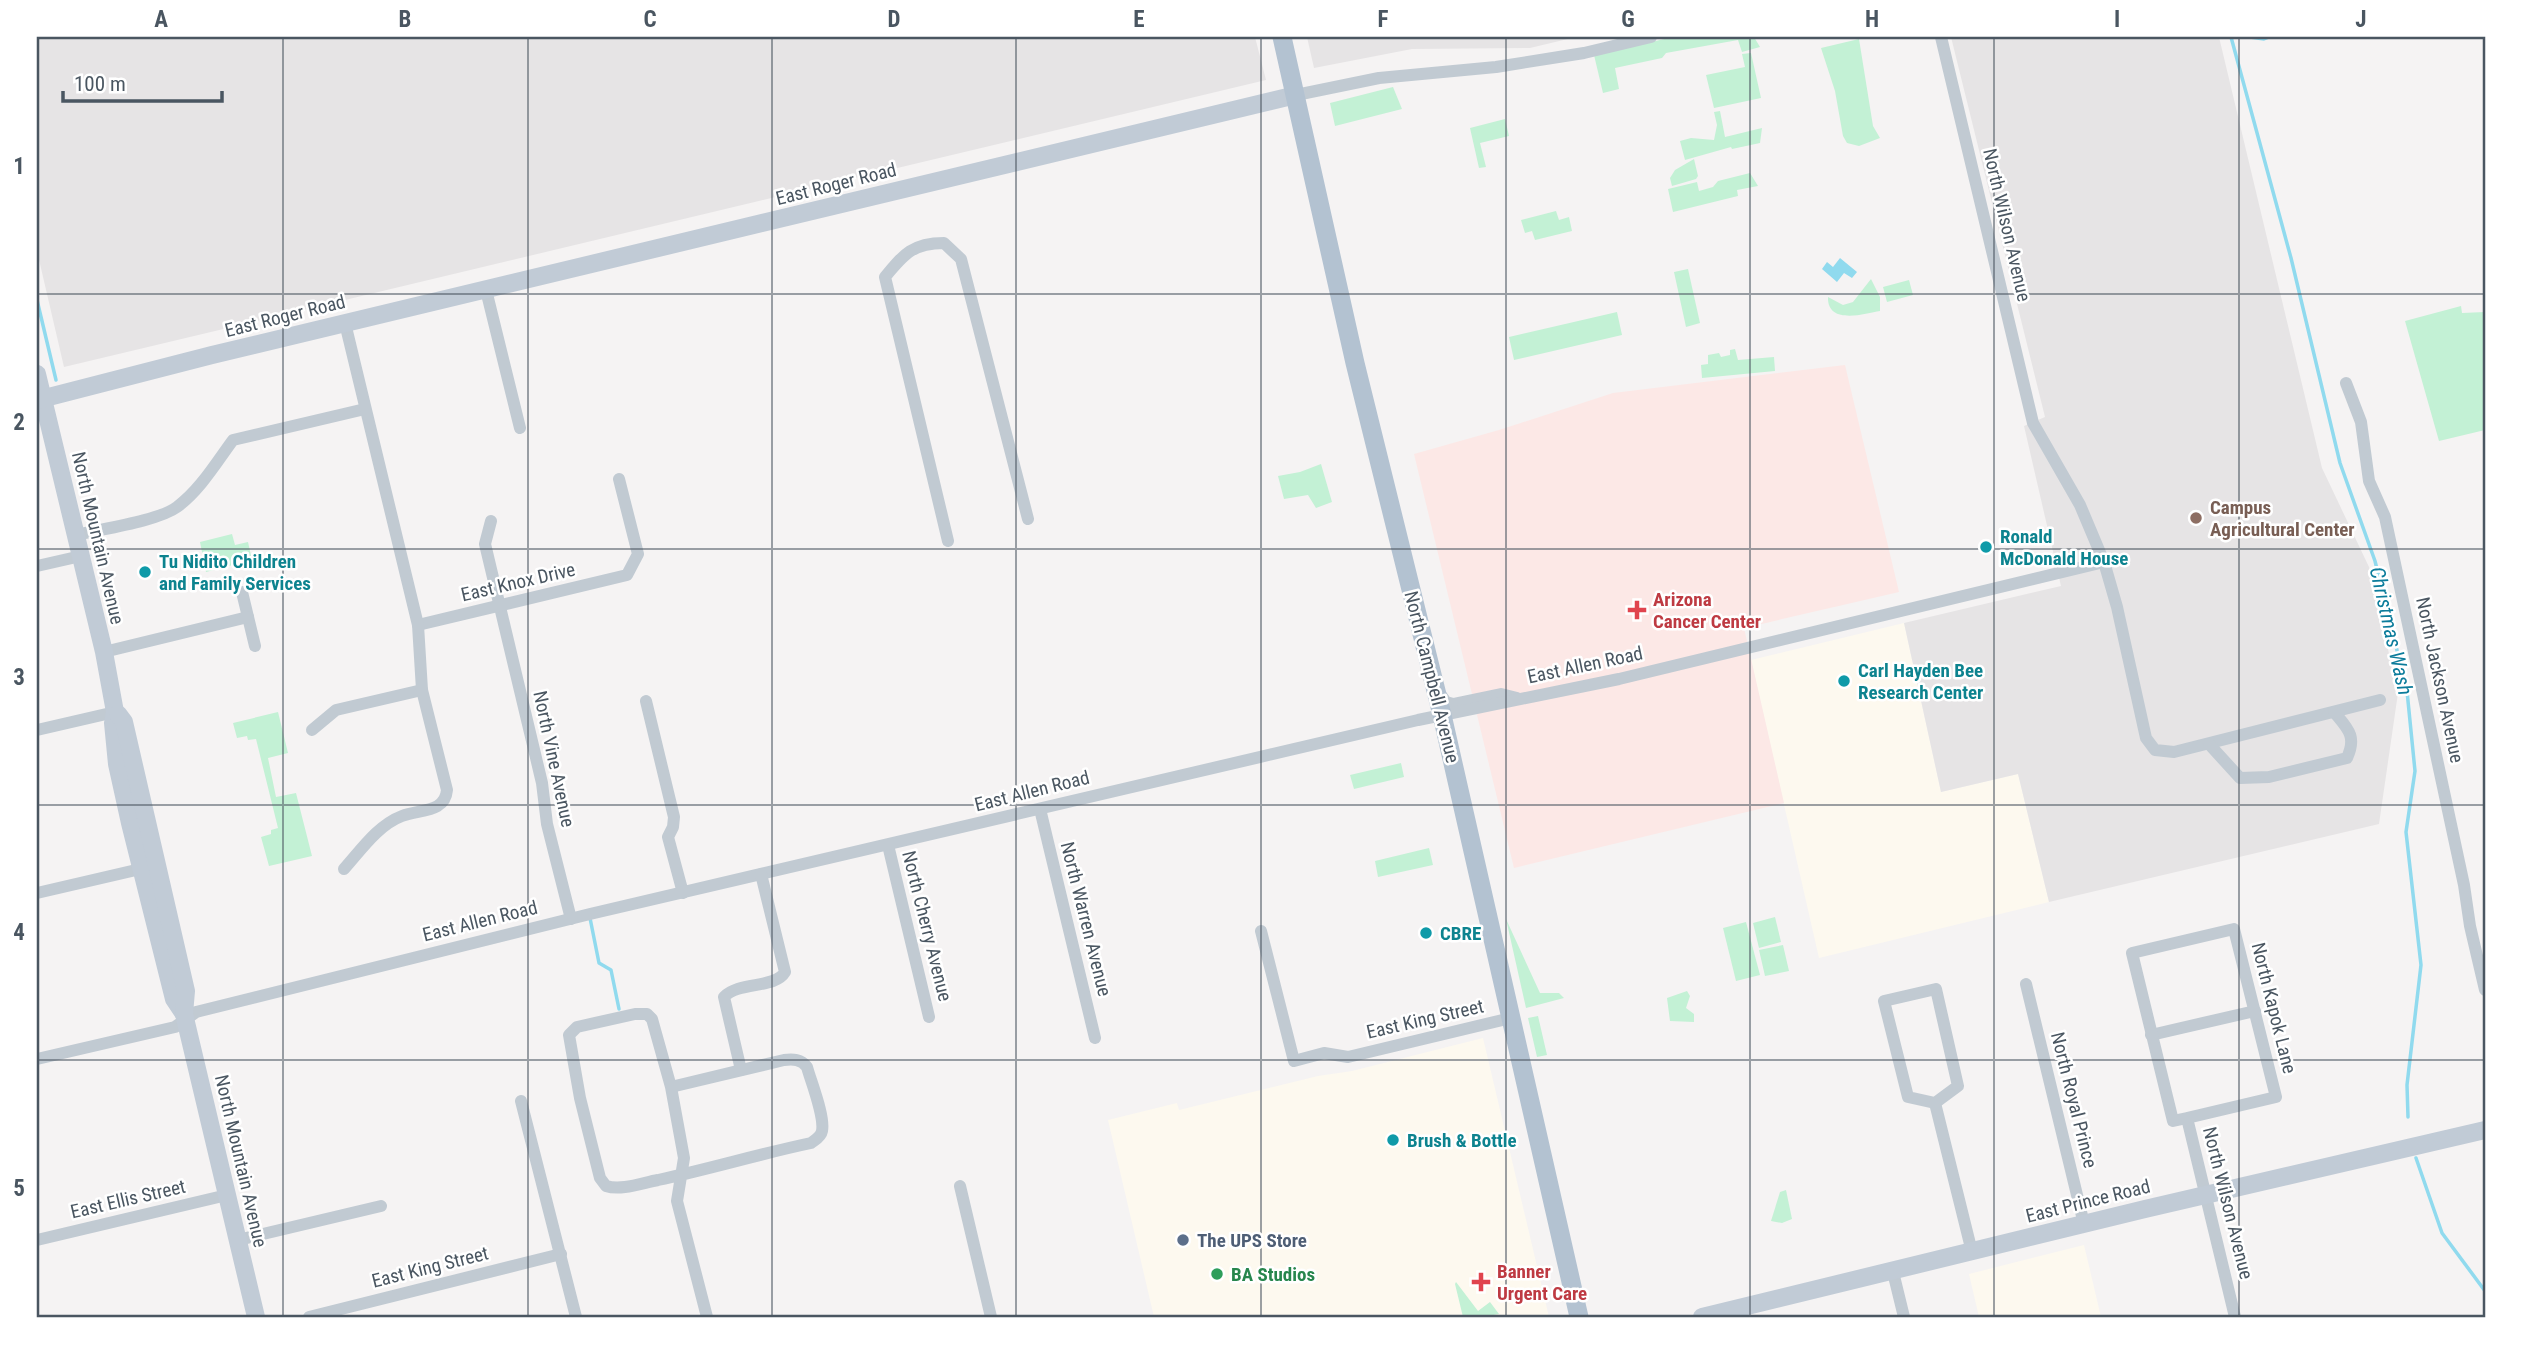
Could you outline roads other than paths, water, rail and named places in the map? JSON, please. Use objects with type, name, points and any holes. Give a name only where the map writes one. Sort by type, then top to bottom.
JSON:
[{"type":"main road","name":"North Campbell Avenue","points":[[1282,37],[1353,357],[1442,715],[1579,1317]]},
{"type":"street","name":"East Roger Road","points":[[40,399],[345,323],[1296,95],[1379,78],[1496,67],[1572,55],[1651,37]]},
{"type":"street","name":"North Wilson Avenue","points":[[1941,37],[2034,423],[2080,505],[2104,562],[2117,607],[2146,738],[2155,750],[2174,752],[2379,700]]},
{"type":"street","points":[[948,541],[885,277],[902,257],[924,243],[944,243],[961,259],[1028,519]]},
{"type":"street","points":[[486,289],[520,428]]},
{"type":"street","points":[[344,869],[373,835],[402,816],[440,806],[446,799],[447,790],[422,690],[418,625],[389,495],[380,475],[345,323]]},
{"type":"street","name":"North Mountain Avenue","points":[[37,374],[40,399],[77,535],[116,712],[124,722],[149,867],[160,912],[186,991],[185,1016],[256,1317]]},
{"type":"street","name":"North Jackson Avenue","points":[[2346,383],[2361,422],[2369,481],[2385,517],[2485,990]]},
{"type":"street","points":[[77,535],[175,509],[195,491],[233,440],[365,409]]},
{"type":"street","name":"East Knox Drive","points":[[418,625],[627,575],[638,554],[620,479]]},
{"type":"street","name":"North Vine Avenue","points":[[491,521],[485,544],[542,783],[547,824],[571,919]]},
{"type":"street","points":[[37,566],[81,556]]},
{"type":"street","name":"East Allen Road","points":[[37,1059],[175,1027],[185,1016],[196,1012],[571,919],[1442,715],[1619,679],[2104,562]]},
{"type":"street","points":[[242,592],[255,646]]},
{"type":"street","points":[[104,652],[248,617]]},
{"type":"street","points":[[1434,683],[1446,702],[1453,704],[1500,694],[1517,698]]},
{"type":"street","points":[[312,730],[337,710],[422,690]]},
{"type":"street","points":[[646,701],[674,817],[668,837],[683,893]]},
{"type":"street","points":[[37,730],[116,712]]},
{"type":"street","points":[[2209,744],[2240,778],[2269,777],[2347,758],[2353,746],[2349,730],[2334,712]]},
{"type":"street","name":"North Warren Avenue","points":[[1040,809],[1095,1038]]},
{"type":"street","name":"North Cherry Avenue","points":[[888,845],[929,1017]]},
{"type":"street","points":[[37,893],[149,867]]},
{"type":"street","points":[[741,1070],[724,997],[733,990],[779,979],[785,972],[761,874]]},
{"type":"street","name":"North Kapok Lane","points":[[2132,953],[2234,929],[2276,1097],[2187,1118]]},
{"type":"street","name":"East King Street","points":[[1261,931],[1294,1061],[1324,1054],[1348,1057],[1511,1018]]},
{"type":"street","name":"North Wilson Avenue","points":[[2132,953],[2173,1121],[2187,1118],[2235,1317]]},
{"type":"street","name":"North Royal Prince","points":[[2026,984],[2084,1224]]},
{"type":"street","points":[[1936,989],[1958,1086],[1935,1103],[1908,1097],[1884,1002],[1936,989]]},
{"type":"street","points":[[2151,1035],[2255,1011]]},
{"type":"street","points":[[671,1087],[788,1060],[803,1062],[807,1067],[821,1120],[819,1138],[811,1143],[680,1175],[612,1188],[602,1182],[580,1098],[569,1035],[578,1027],[635,1014],[647,1014],[655,1027],[671,1087],[684,1158],[680,1175],[677,1201],[707,1317]]},
{"type":"street","points":[[521,1101],[576,1317]]},
{"type":"street","points":[[1935,1103],[1972,1252]]},
{"type":"street","name":"East Prince Road","points":[[1702,1317],[2485,1129]]},
{"type":"street","points":[[960,1186],[990,1317]]},
{"type":"street","name":"East Ellis Street","points":[[37,1240],[227,1195]]},
{"type":"street","points":[[238,1240],[381,1206]]},
{"type":"street","name":"East King Street","points":[[309,1317],[561,1254]]},
{"type":"street","points":[[1893,1272],[1904,1317]]},
{"type":"water","points":[[1840,258],[1857,272],[1852,278],[1844,273],[1837,282],[1822,269],[1827,262],[1833,267]]},
{"type":"waterway","name":"Christmas Wash","points":[[2231,37],[2291,258],[2340,463],[2375,561],[2407,691],[2415,771],[2406,832],[2421,965],[2407,1085],[2408,1117]]},
{"type":"waterway","points":[[2250,37],[2269,37]]},
{"type":"waterway","points":[[37,300],[56,380]]},
{"type":"waterway","points":[[590,918],[599,963],[611,970],[619,1009]]},
{"type":"waterway","name":"Christmas Wash","points":[[2416,1158],[2442,1233],[2485,1291]]},
{"type":"place","name":"Campus Agricultural Center","points":[[2196,518]]},
{"type":"place","name":"Ronald McDonald House","points":[[1986,547]]},
{"type":"place","name":"Tu Nidito Children and Family Services","points":[[145,572]]},
{"type":"place","name":"Arizona Cancer Center","points":[[1637,610]]},
{"type":"place","name":"Carl Hayden Bee Research Center","points":[[1844,681]]},
{"type":"place","name":"CBRE","points":[[1426,933]]},
{"type":"place","name":"Brush & Bottle","points":[[1393,1140]]},
{"type":"place","name":"The UPS Store","points":[[1183,1240]]},
{"type":"place","name":"BA Studios","points":[[1217,1274]]},
{"type":"place","name":"Banner Urgent Care","points":[[1481,1282]]}]
